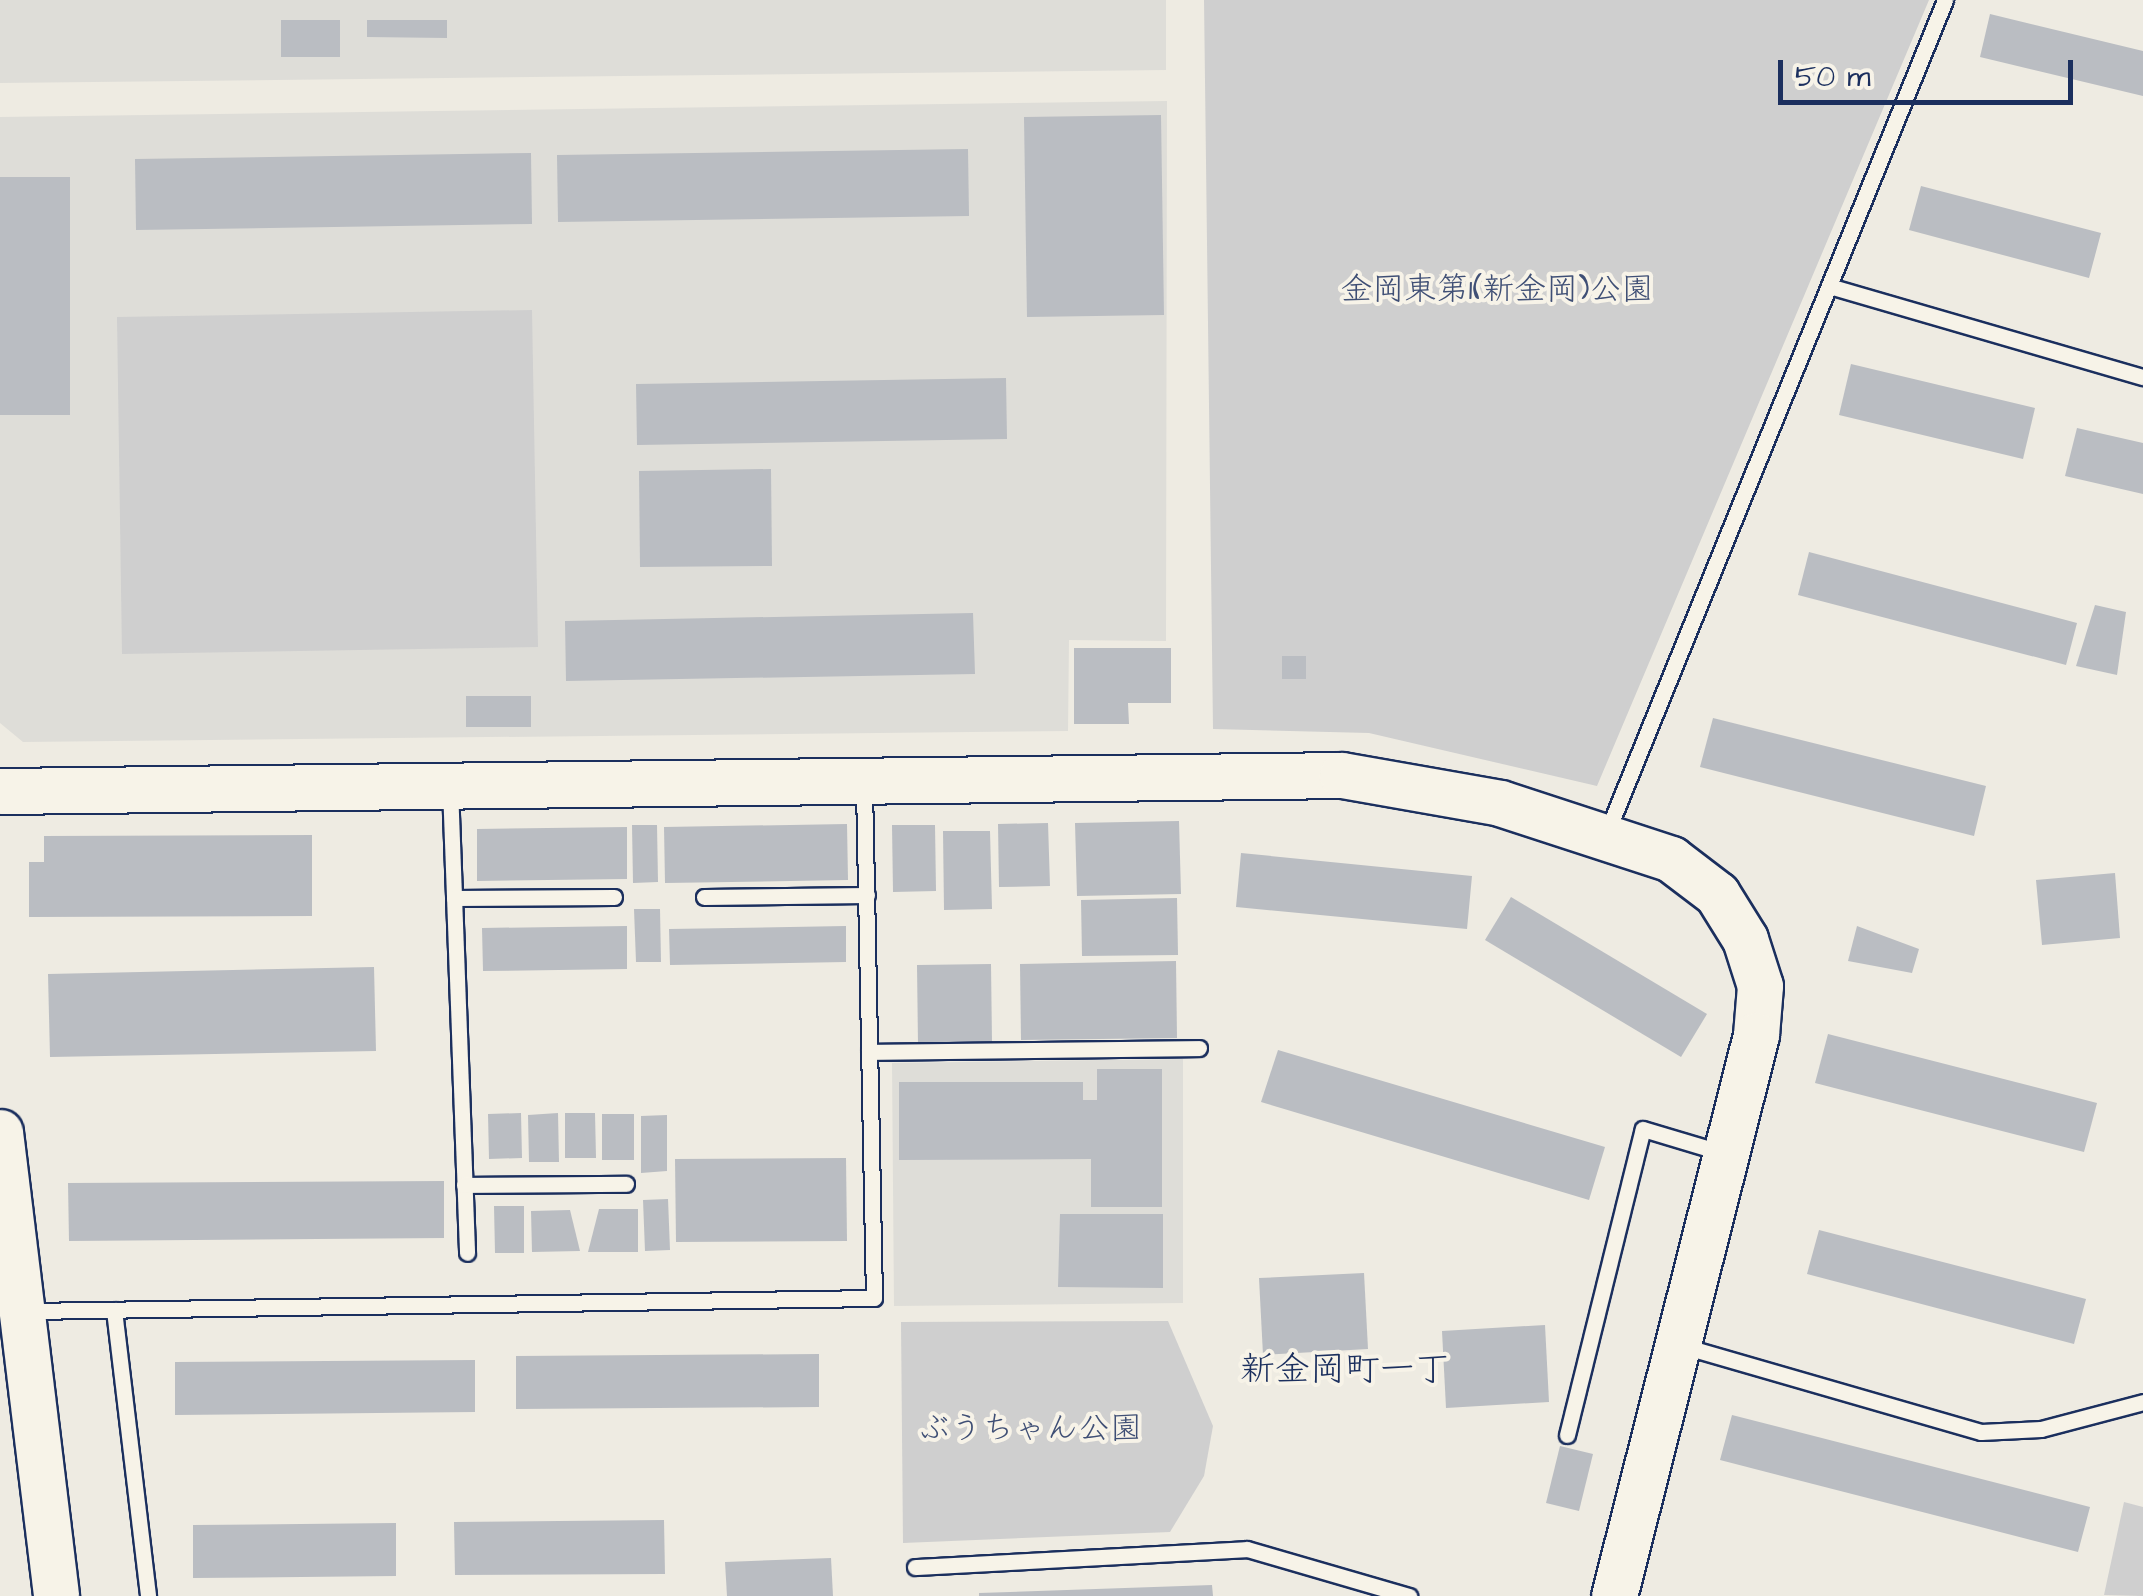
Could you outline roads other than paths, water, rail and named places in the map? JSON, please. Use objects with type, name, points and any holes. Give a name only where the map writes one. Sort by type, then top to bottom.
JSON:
[{"type":"street","points":[[0,791],[450,782],[1342,775],[1420,784],[1607,832],[1671,858],[1716,894],[1745,940],[1760,986],[1732,1156],[1614,1596]]},
{"type":"street","points":[[0,1132],[56,1596]]},
{"type":"lane","points":[[1607,832],[1945,0]]},
{"type":"lane","points":[[1829,286],[2143,377]]},
{"type":"lane","points":[[19,1311],[874,1298],[864,779]]},
{"type":"lane","points":[[450,782],[466,1253]]},
{"type":"lane","points":[[704,897],[867,895]]},
{"type":"lane","points":[[454,898],[614,897]]},
{"type":"lane","points":[[870,1052],[1199,1048]]},
{"type":"lane","points":[[1567,1435],[1643,1129],[1732,1156]]},
{"type":"lane","points":[[464,1184],[626,1184]]},
{"type":"lane","points":[[114,1310],[148,1596]]},
{"type":"lane","points":[[1679,1345],[1981,1432],[2041,1429],[2143,1402]]},
{"type":"lane","points":[[915,1566],[1248,1549],[1409,1596]]},
{"type":"district","name":"新金岡町一丁","points":[[1345,1370]]},
{"type":"park label","name":"金岡東第1(新金岡)公園","points":[[1497,290]]},
{"type":"park label","name":"ぶうちゃん公園","points":[[1030,1429]]}]
